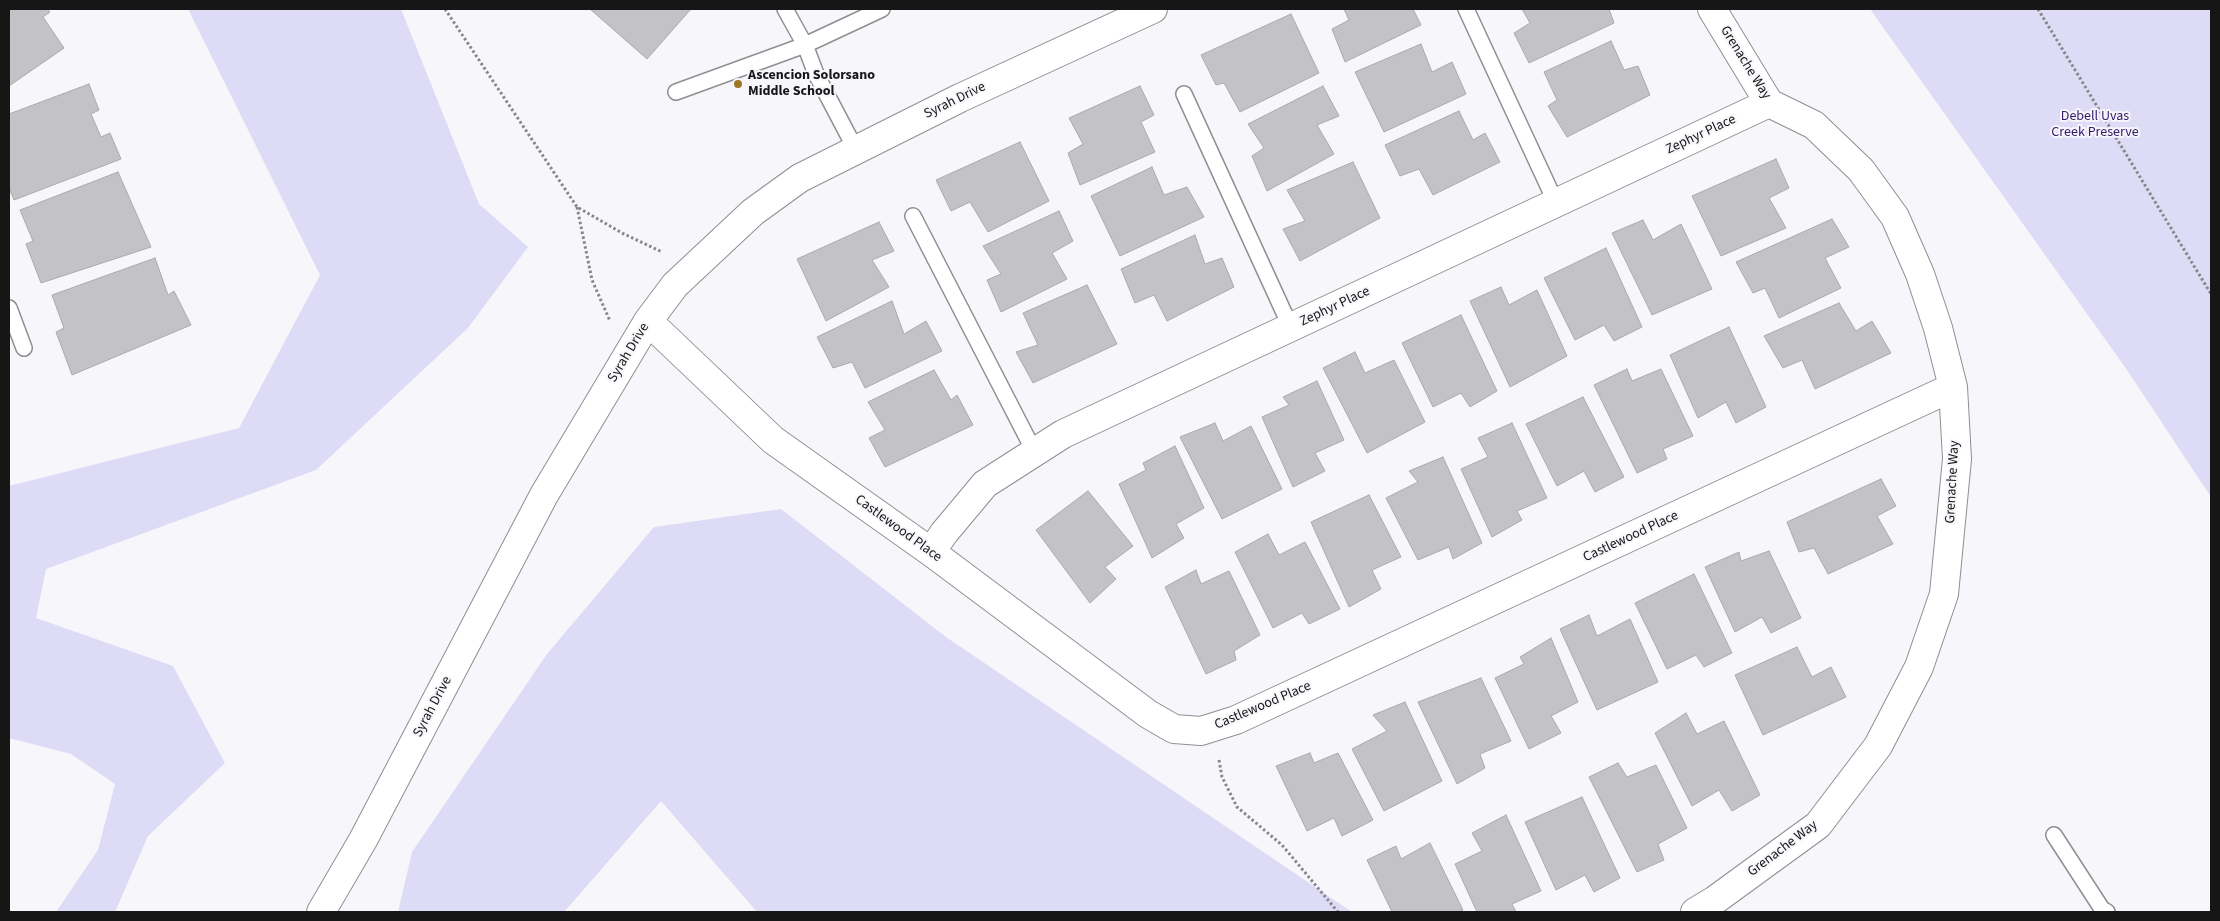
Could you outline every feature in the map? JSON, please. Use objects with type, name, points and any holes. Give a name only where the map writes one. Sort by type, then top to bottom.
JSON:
[{"type":"street","name":"Syrah Drive","points":[[322,912],[363,840],[544,495],[648,321],[676,285],[753,212],[800,178],[960,98],[1153,9]]},
{"type":"street","name":"Grenache Way","points":[[1695,912],[1715,900],[1818,825],[1878,746],[1919,667],[1944,594],[1957,459],[1954,388],[1938,328],[1920,274],[1895,217],[1861,170],[1814,125],[1769,103],[1712,9]]},
{"type":"street","name":"Zephyr Place","points":[[931,552],[944,533],[985,484],[1063,434],[1769,103]]},
{"type":"street","name":"Castlewood Place","points":[[648,321],[773,440],[931,552],[1148,714],[1174,729],[1201,731],[1236,720],[1263,708],[1954,388]]},
{"type":"lane","points":[[785,9],[805,45],[816,74],[856,150]]},
{"type":"lane","points":[[676,92],[805,45],[882,9]]},
{"type":"lane","points":[[1466,9],[1556,203]]},
{"type":"lane","points":[[1184,94],[1291,328]]},
{"type":"lane","points":[[913,216],[1036,452]]},
{"type":"lane","points":[[9,308],[24,348]]},
{"type":"lane","points":[[2054,834],[2102,909],[2107,912]]},
{"type":"path","points":[[445,9],[577,207],[592,280],[626,358]]},
{"type":"path","points":[[2038,9],[2211,294]]},
{"type":"path","points":[[577,207],[622,233],[695,266]]},
{"type":"path","points":[[1214,727],[1222,777],[1237,807],[1282,845],[1338,912]]},
{"type":"green space","points":[[188,9],[401,9],[479,204],[528,247],[468,328],[316,470],[46,569],[36,618],[173,666],[225,763],[148,836],[115,912],[56,912],[98,850],[115,784],[71,754],[9,738],[9,486],[239,428],[320,275]]},
{"type":"green space","name":"Debell Uvas Creek Preserve","points":[[1870,9],[2211,9],[2211,497],[2127,370]]},
{"type":"green space","points":[[781,509],[946,637],[1352,912],[757,912],[661,801],[564,912],[398,912],[412,852],[547,654],[654,527]]},
{"type":"building","points":[[9,9],[47,9],[50,12],[43,17],[64,48],[9,86]]},
{"type":"building","points":[[590,9],[691,9],[647,59]]},
{"type":"building","points":[[1344,9],[1413,9],[1421,25],[1345,62],[1332,29],[1349,20]]},
{"type":"building","points":[[1522,9],[1609,9],[1614,23],[1529,63],[1514,33],[1530,23]]},
{"type":"building","points":[[1291,14],[1319,73],[1240,112],[1224,83],[1216,85],[1201,55]]},
{"type":"building","points":[[1611,41],[1624,70],[1638,66],[1650,95],[1567,137],[1548,106],[1557,100],[1544,72]]},
{"type":"building","points":[[1421,44],[1432,72],[1452,62],[1466,94],[1384,132],[1355,72]]},
{"type":"building","points":[[89,84],[99,110],[91,114],[101,137],[110,133],[121,159],[14,200],[9,188],[9,114]]},
{"type":"building","points":[[1140,86],[1154,115],[1141,122],[1155,152],[1080,185],[1068,153],[1083,144],[1069,118]]},
{"type":"building","points":[[1323,86],[1339,116],[1317,125],[1334,154],[1267,191],[1252,156],[1264,148],[1248,124]]},
{"type":"building","points":[[1459,111],[1473,140],[1485,133],[1500,162],[1433,195],[1419,169],[1400,176],[1385,145]]},
{"type":"building","points":[[1020,142],[1049,201],[988,232],[970,202],[951,211],[936,180]]},
{"type":"building","points":[[1776,159],[1789,188],[1769,198],[1786,228],[1721,256],[1692,196]]},
{"type":"building","points":[[1353,162],[1380,218],[1300,261],[1283,229],[1305,221],[1287,190]]},
{"type":"building","points":[[1152,167],[1164,195],[1187,187],[1204,217],[1120,256],[1091,196]]},
{"type":"building","points":[[118,172],[151,247],[41,283],[26,244],[33,241],[20,210]]},
{"type":"building","points":[[1059,211],[1073,241],[1052,253],[1067,279],[1001,312],[987,280],[1001,274],[983,246]]},
{"type":"building","points":[[1832,219],[1849,247],[1825,258],[1841,288],[1779,318],[1765,288],[1753,293],[1736,262]]},
{"type":"building","points":[[1643,220],[1653,240],[1681,224],[1712,289],[1652,315],[1612,233]]},
{"type":"building","points":[[879,222],[894,251],[872,260],[889,287],[826,321],[797,259]]},
{"type":"building","points":[[1195,235],[1205,264],[1222,258],[1234,287],[1167,321],[1154,295],[1135,303],[1121,269]]},
{"type":"building","points":[[1606,248],[1642,327],[1614,341],[1604,325],[1575,340],[1544,278]]},
{"type":"building","points":[[155,258],[168,295],[174,291],[191,325],[72,375],[56,332],[64,328],[52,295]]},
{"type":"building","points":[[1087,285],[1117,344],[1033,383],[1016,352],[1038,345],[1023,313]]},
{"type":"building","points":[[1501,287],[1509,305],[1537,290],[1567,356],[1510,387],[1470,301]]},
{"type":"building","points":[[892,301],[904,334],[926,321],[942,351],[865,388],[852,362],[833,368],[817,337]]},
{"type":"building","points":[[1839,303],[1856,331],[1872,321],[1891,353],[1815,389],[1802,360],[1783,368],[1764,336]]},
{"type":"building","points":[[1461,315],[1497,391],[1470,407],[1461,393],[1433,407],[1402,343]]},
{"type":"building","points":[[1729,327],[1766,407],[1736,423],[1726,402],[1698,418],[1670,355]]},
{"type":"building","points":[[1355,352],[1365,373],[1394,360],[1425,422],[1367,453],[1323,368]]},
{"type":"building","points":[[1627,369],[1632,381],[1661,369],[1693,436],[1663,449],[1667,459],[1637,473],[1594,385]]},
{"type":"building","points":[[934,370],[951,400],[957,395],[973,425],[885,467],[869,438],[885,430],[868,402]]},
{"type":"building","points":[[1317,381],[1344,440],[1315,453],[1325,471],[1293,487],[1262,417],[1289,405],[1283,397]]},
{"type":"building","points":[[1583,397],[1624,477],[1595,492],[1584,471],[1557,486],[1526,424]]},
{"type":"building","points":[[1215,423],[1223,441],[1251,426],[1282,489],[1222,519],[1180,437]]},
{"type":"building","points":[[1512,423],[1547,498],[1517,511],[1522,520],[1492,537],[1461,469],[1488,457],[1478,438]]},
{"type":"building","points":[[1175,446],[1204,508],[1176,524],[1184,538],[1152,558],[1119,484],[1146,470],[1143,463]]},
{"type":"building","points":[[1443,457],[1482,543],[1453,559],[1449,547],[1418,560],[1386,498],[1418,482],[1409,471]]},
{"type":"building","points":[[1881,479],[1896,506],[1877,516],[1893,544],[1828,574],[1814,548],[1799,552],[1787,522]]},
{"type":"building","points":[[1088,491],[1133,546],[1105,567],[1116,579],[1090,603],[1036,530]]},
{"type":"building","points":[[1369,495],[1401,557],[1372,570],[1381,589],[1349,607],[1311,522]]},
{"type":"building","points":[[1268,534],[1279,555],[1305,542],[1340,609],[1309,624],[1302,613],[1273,628],[1235,552]]},
{"type":"building","points":[[1769,551],[1801,618],[1771,633],[1762,617],[1735,632],[1705,567],[1739,552],[1741,561]]},
{"type":"building","points":[[1196,570],[1201,584],[1229,571],[1260,635],[1234,651],[1236,660],[1206,674],[1165,587]]},
{"type":"building","points":[[1694,574],[1732,653],[1704,667],[1696,655],[1667,669],[1635,603]]},
{"type":"building","points":[[1589,615],[1597,636],[1630,619],[1658,682],[1597,710],[1560,629]]},
{"type":"building","points":[[1551,638],[1578,702],[1551,716],[1561,733],[1529,749],[1495,678],[1524,664],[1520,657]]},
{"type":"building","points":[[1797,647],[1812,677],[1831,667],[1846,697],[1763,735],[1735,675]]},
{"type":"building","points":[[1481,678],[1511,741],[1480,754],[1485,768],[1457,784],[1418,702]]},
{"type":"building","points":[[1405,702],[1442,781],[1384,811],[1352,749],[1387,731],[1373,715]]},
{"type":"building","points":[[1686,713],[1697,734],[1724,721],[1760,795],[1732,811],[1719,790],[1692,806],[1655,733]]},
{"type":"building","points":[[1310,753],[1314,763],[1338,753],[1373,820],[1342,836],[1334,818],[1307,831],[1276,766]]},
{"type":"building","points":[[1618,763],[1627,777],[1656,765],[1687,828],[1658,844],[1664,860],[1637,872],[1589,777]]},
{"type":"building","points":[[1582,797],[1620,878],[1594,892],[1585,875],[1556,890],[1525,822]]},
{"type":"building","points":[[1506,815],[1541,891],[1512,904],[1516,912],[1477,912],[1455,864],[1482,851],[1472,833]]},
{"type":"building","points":[[1430,843],[1463,910],[1457,912],[1392,912],[1367,860],[1396,846],[1401,859]]},
{"type":"place","name":"Ascencion Solorsano Middle School","points":[[738,84]]}]
